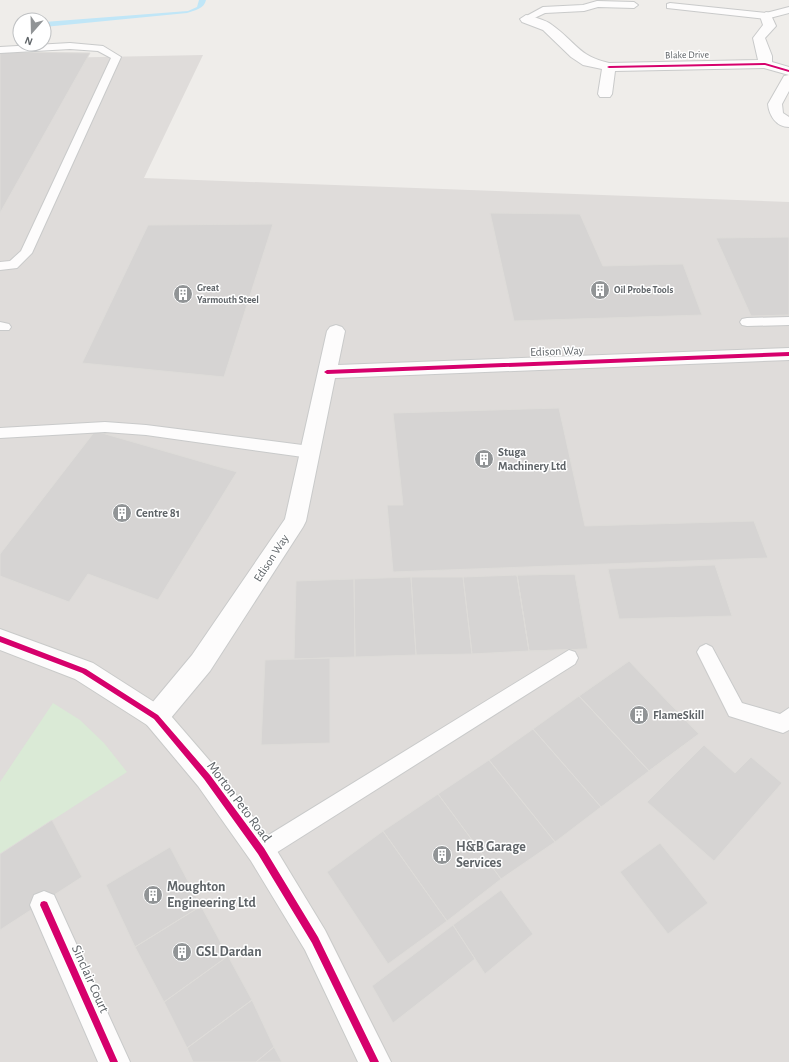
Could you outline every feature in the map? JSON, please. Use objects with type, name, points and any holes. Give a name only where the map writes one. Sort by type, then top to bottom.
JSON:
[{"type":"street","points":[[765,64],[765,56],[759,38],[770,26],[766,16]]},
{"type":"street","name":"Blake Drive","points":[[526,19],[547,27],[576,54],[588,62],[609,67],[765,64],[789,71]]},
{"type":"street","points":[[605,94],[609,67]]},
{"type":"street","points":[[787,123],[776,114],[775,104],[789,80]]},
{"type":"street","name":"Edison Way","points":[[156,717],[201,663],[295,521],[336,331]]},
{"type":"street","name":"Edison Way","points":[[327,372],[789,354]]},
{"type":"street","name":"Morton Peto Road","points":[[0,639],[84,671],[156,717],[207,777],[262,851],[315,940],[376,1062]]},
{"type":"street","name":"Sinclair Court","points":[[44,905],[114,1062]]},
{"type":"lane","points":[[526,19],[544,10],[584,8],[597,4],[634,5]]},
{"type":"lane","points":[[670,6],[766,16],[789,10]]},
{"type":"lane","points":[[0,50],[70,46],[100,48],[116,57],[26,253],[13,265],[0,266]]},
{"type":"lane","points":[[747,322],[789,321]]},
{"type":"lane","points":[[0,433],[105,427],[146,430],[310,452]]},
{"type":"lane","points":[[706,652],[736,710],[782,724],[789,718]]},
{"type":"lane","points":[[262,851],[569,658]]},
{"type":"shaded area","points":[[203,55],[144,178],[789,202],[789,1062],[0,1062],[0,59]]},
{"type":"green space","points":[[53,703],[80,720],[104,743],[127,772],[0,854],[0,782]]},
{"type":"water","points":[[199,0],[206,0],[201,7],[187,13],[52,26],[52,21],[188,11],[197,7]]},
{"type":"building","points":[[0,53],[90,53],[0,213]]},
{"type":"building","name":"Oil Probe Tools","points":[[490,213],[580,214],[603,266],[683,264],[702,315],[514,321]]},
{"type":"building","name":"Great Yarmouth Steel","points":[[273,224],[224,377],[82,363],[148,225]]},
{"type":"building","points":[[789,237],[789,315],[751,316],[716,238]]},
{"type":"building","name":"Stuga Machinery Ltd","points":[[559,408],[585,526],[754,521],[768,558],[393,572],[387,505],[403,505],[393,413]]},
{"type":"building","name":"Centre 81","points":[[95,431],[237,472],[158,600],[88,574],[69,602],[0,576],[0,554]]},
{"type":"building","points":[[715,565],[732,616],[619,619],[608,569]]},
{"type":"building","points":[[575,574],[588,649],[529,651],[517,575]]},
{"type":"building","points":[[575,574],[588,649],[529,651],[517,575]]},
{"type":"building","points":[[517,575],[529,651],[472,654],[463,577]]},
{"type":"building","points":[[411,577],[463,577],[472,654],[416,655]]},
{"type":"building","points":[[411,577],[416,655],[355,657],[354,579]]},
{"type":"building","points":[[354,579],[355,657],[294,659],[296,581]]},
{"type":"building","points":[[330,658],[330,743],[261,745],[265,660]]},
{"type":"building","name":"FlameSkill","points":[[629,661],[699,734],[649,771],[579,696]]},
{"type":"building","name":"FlameSkill","points":[[629,661],[699,734],[649,771],[579,696]]},
{"type":"building","points":[[579,696],[649,771],[601,807],[533,729]]},
{"type":"building","points":[[533,729],[601,807],[555,842],[489,760]]},
{"type":"building","points":[[704,745],[735,773],[751,757],[782,783],[714,861],[647,802]]},
{"type":"building","points":[[489,760],[555,842],[501,879],[438,794]]},
{"type":"building","name":"H&B Garage Services","points":[[438,794],[501,879],[447,921],[383,831]]},
{"type":"building","points":[[52,820],[82,877],[0,930],[0,854]]},
{"type":"building","points":[[383,831],[447,921],[388,964],[327,872]]},
{"type":"building","points":[[660,843],[708,903],[668,934],[620,872]]},
{"type":"building","name":"Moughton Engineering Ltd","points":[[170,847],[201,906],[135,947],[106,885]]},
{"type":"building","points":[[501,890],[533,934],[485,974],[453,925]]},
{"type":"building","name":"GSL Dardan","points":[[201,906],[228,956],[164,1002],[135,947]]},
{"type":"building","points":[[453,925],[475,959],[393,1023],[372,986]]},
{"type":"building","points":[[228,956],[252,1000],[187,1048],[164,1002]]},
{"type":"building","points":[[252,1000],[274,1047],[256,1062],[193,1062],[187,1048]]},
{"type":"building","points":[[274,1047],[282,1062],[256,1062]]},
{"type":"cycle path","points":[[609,67],[765,64],[789,71]]},
{"type":"cycle path","points":[[327,372],[789,354]]},
{"type":"cycle path","points":[[0,639],[84,671],[156,717],[207,777],[261,851],[315,940],[375,1062]]},
{"type":"cycle path","points":[[44,905],[114,1062]]},
{"type":"place","name":"Oil Probe Tools","points":[[600,290]]},
{"type":"place","name":"Great Yarmouth Steel","points":[[183,294]]},
{"type":"place","name":"Stuga Machinery Ltd","points":[[484,459]]},
{"type":"place","name":"Centre 81","points":[[122,513]]},
{"type":"place","name":"FlameSkill","points":[[639,715]]},
{"type":"place","name":"H&B Garage Services","points":[[442,855]]},
{"type":"place","name":"Moughton Engineering Ltd","points":[[153,895]]},
{"type":"place","name":"GSL Dardan","points":[[182,952]]}]
